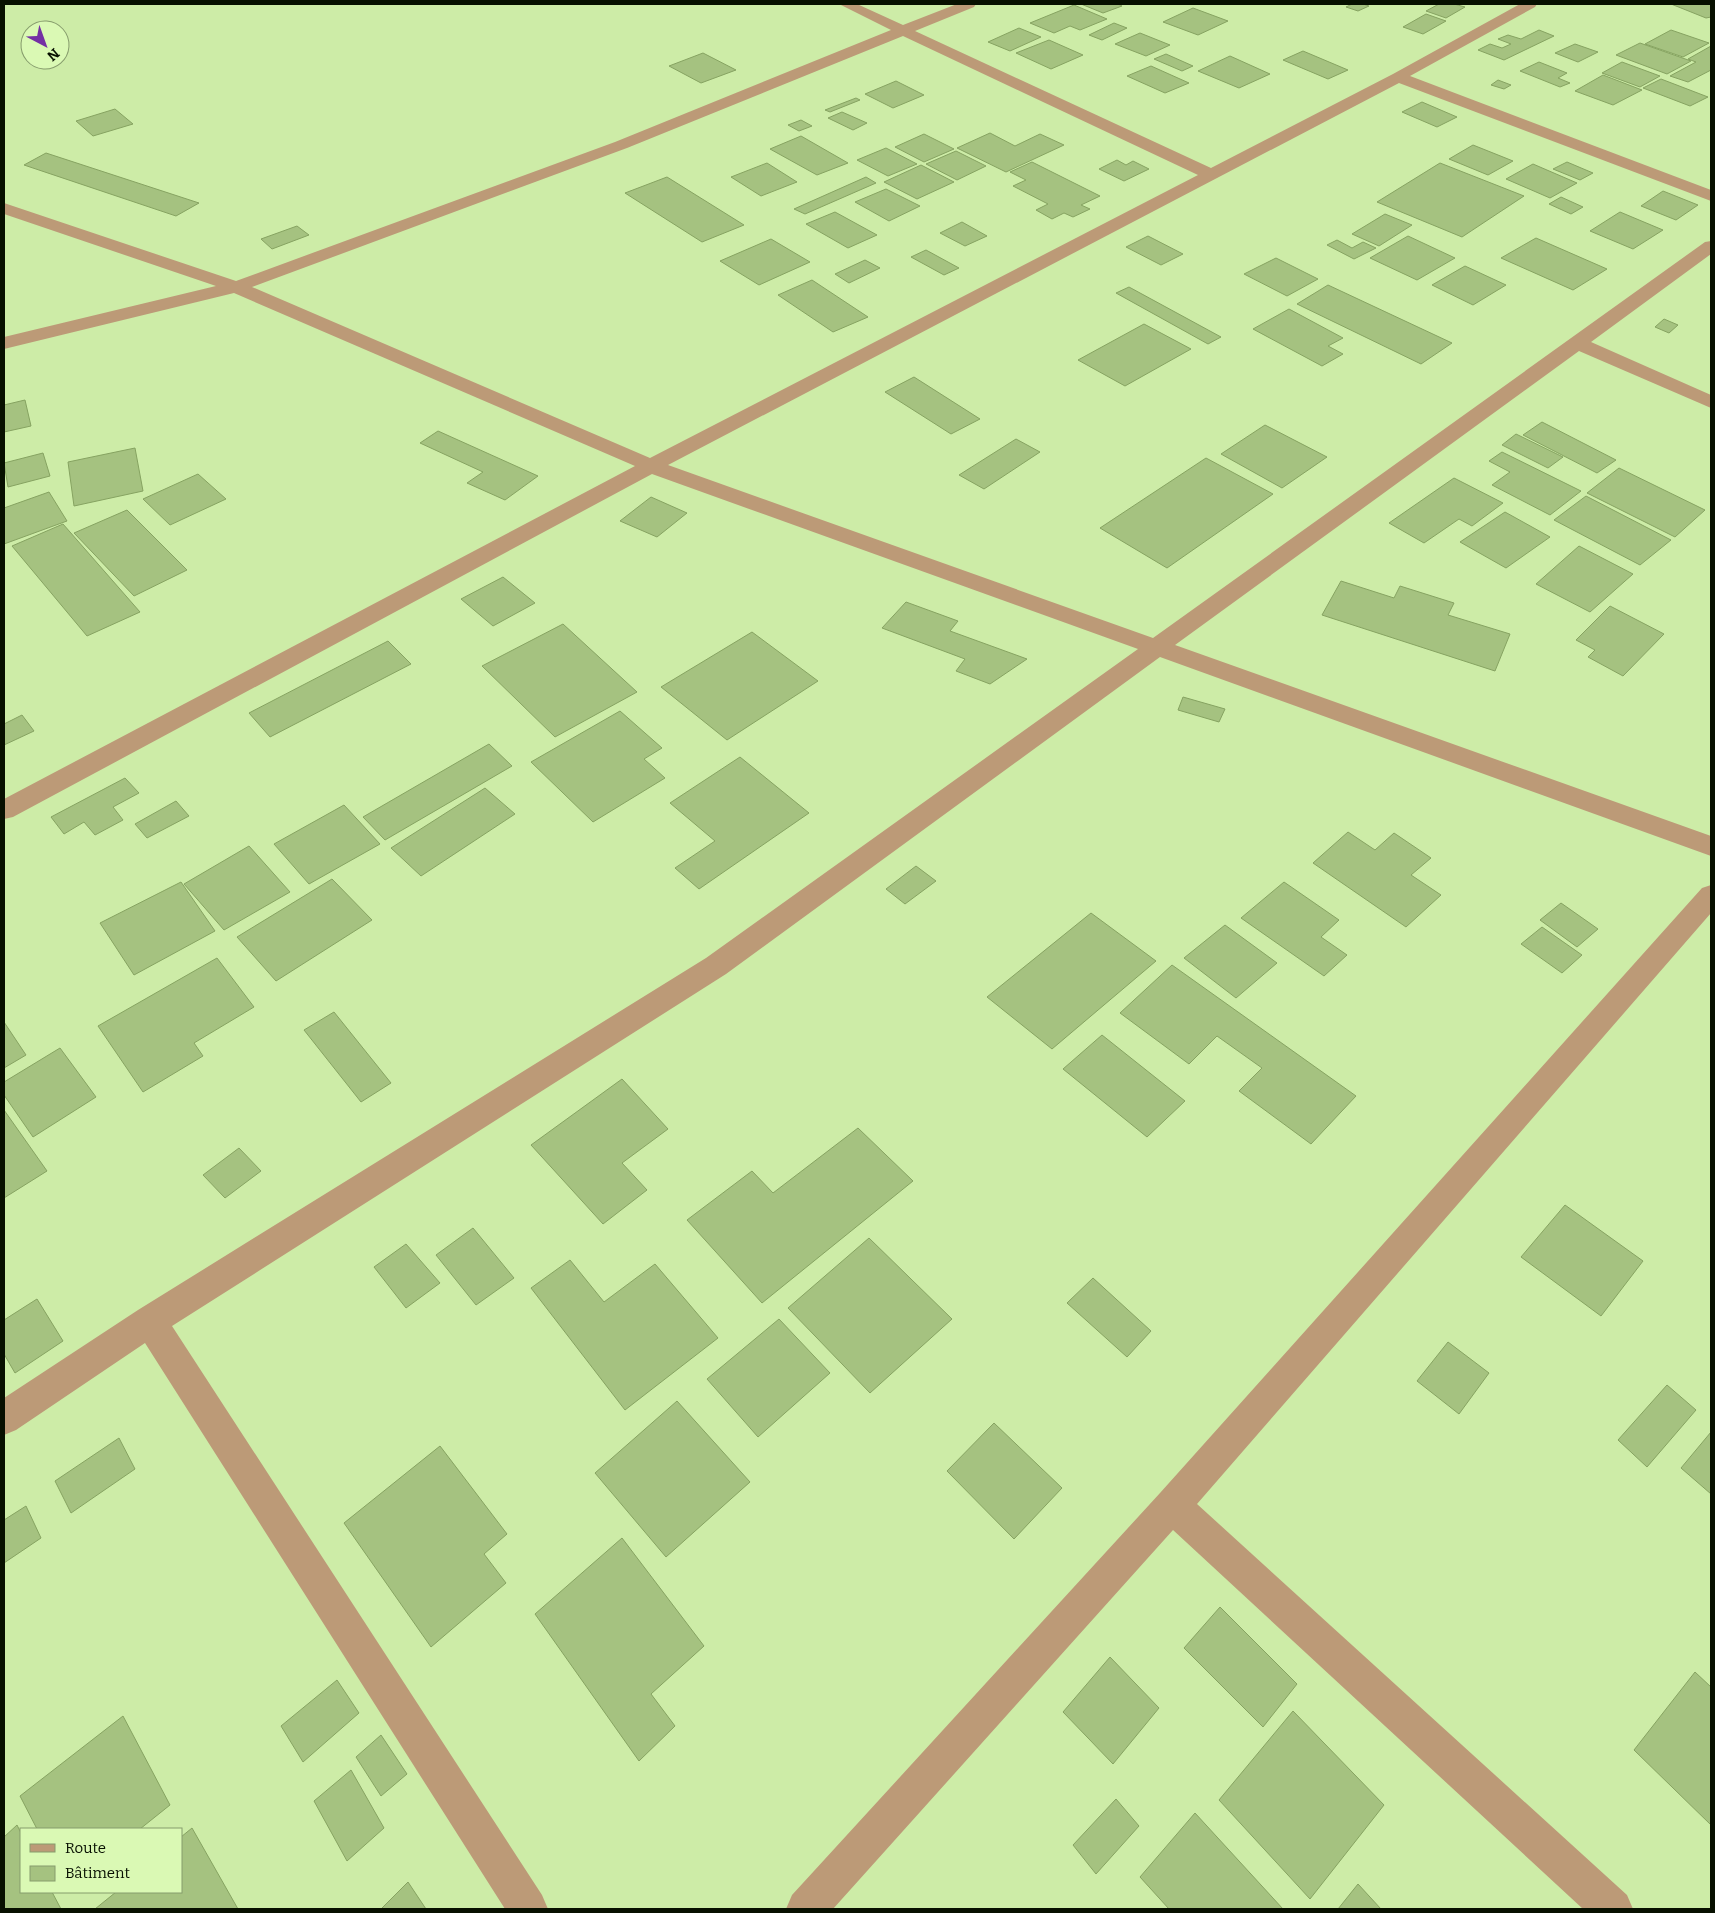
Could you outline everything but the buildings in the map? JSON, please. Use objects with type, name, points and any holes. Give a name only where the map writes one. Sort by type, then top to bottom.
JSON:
[{"type":"street","points":[[846,4],[1212,175]]},
{"type":"street","points":[[4,343],[236,287],[621,145],[969,4]]},
{"type":"street","points":[[4,810],[651,466],[1398,77],[1530,4]]},
{"type":"street","points":[[1398,77],[1711,196]]},
{"type":"street","points":[[4,208],[236,287],[651,466],[1711,846]]},
{"type":"street","points":[[4,1418],[150,1321],[716,966],[1711,246]]},
{"type":"street","points":[[1578,343],[1711,402]]},
{"type":"street","points":[[806,1909],[1172,1505],[1711,895]]},
{"type":"street","points":[[150,1321],[528,1909]]},
{"type":"street","points":[[1172,1505],[1612,1909]]}]
